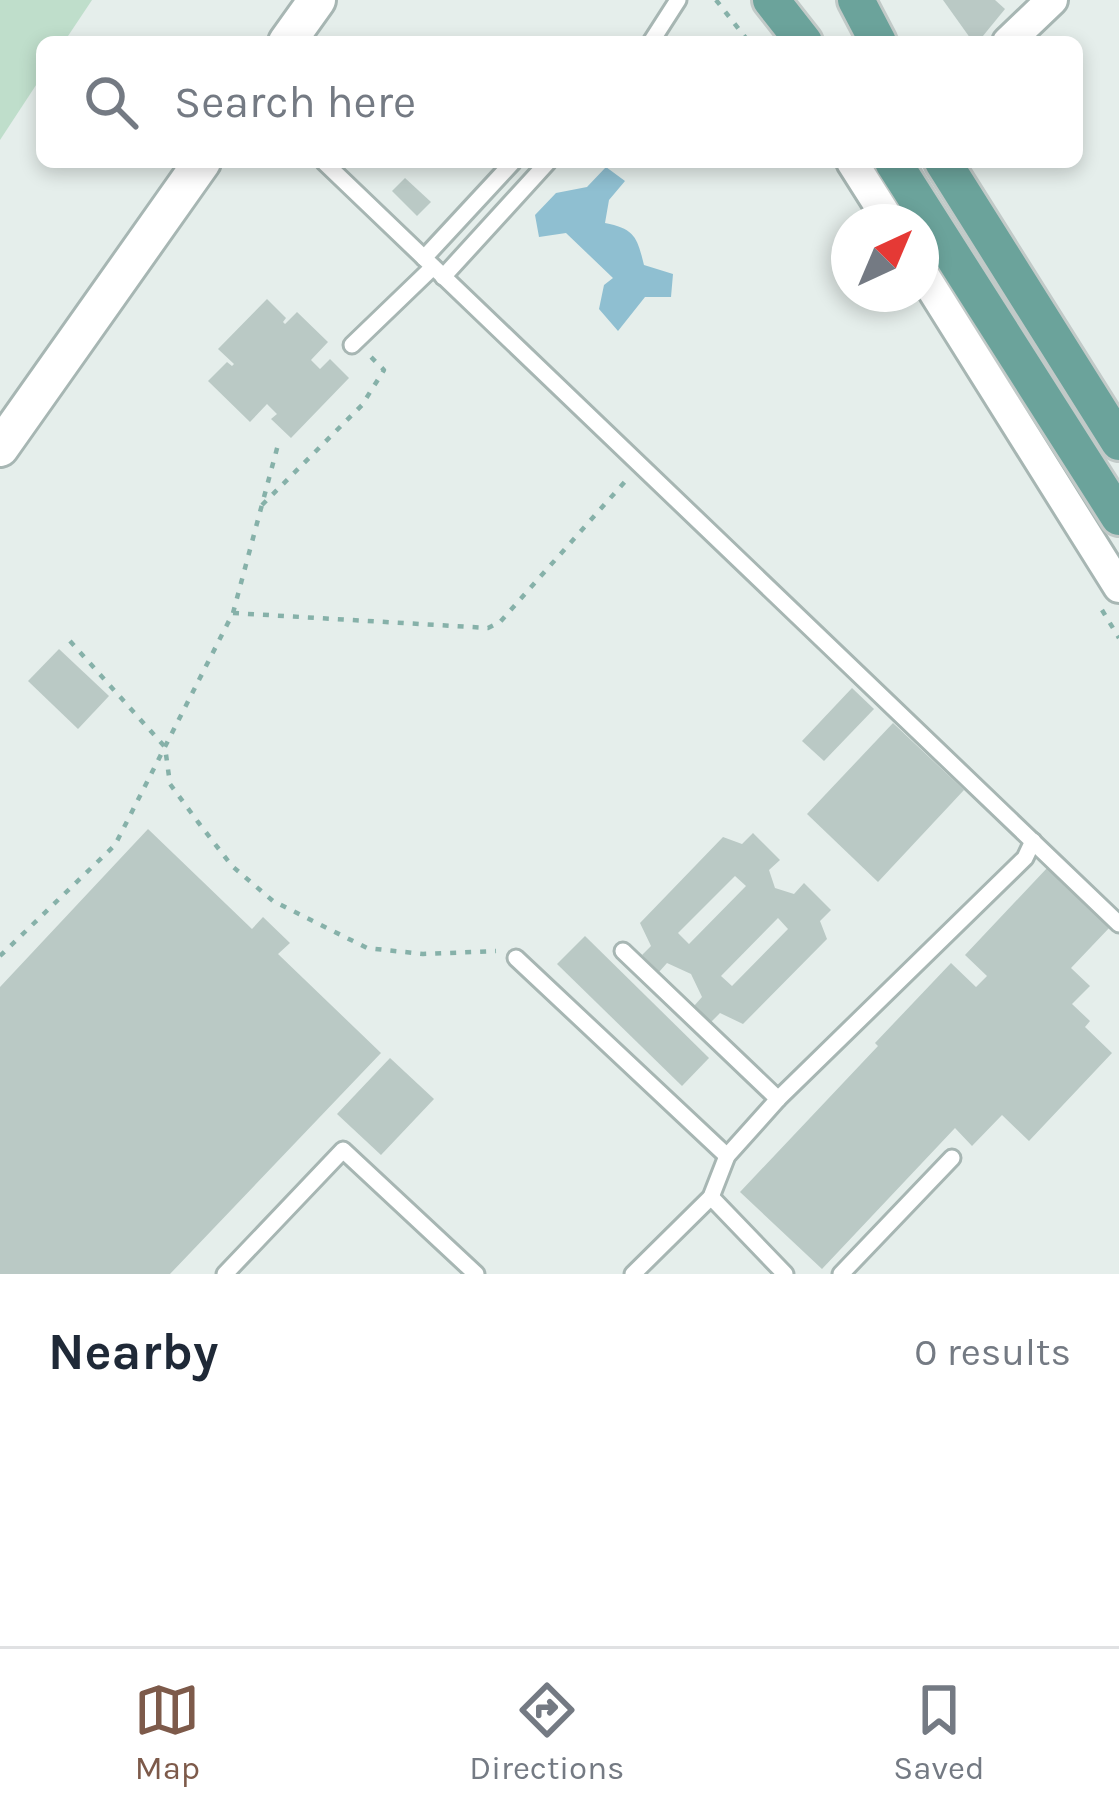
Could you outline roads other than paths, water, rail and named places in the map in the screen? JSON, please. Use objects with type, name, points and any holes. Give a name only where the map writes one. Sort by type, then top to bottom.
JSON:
[{"type":"main road","points":[[771,0],[798,36]]},
{"type":"main road","points":[[856,0],[875,36]]},
{"type":"main road","points":[[897,168],[1119,517]]},
{"type":"main road","points":[[948,168],[1119,442]]},
{"type":"street","points":[[291,36],[317,0]]},
{"type":"street","points":[[1014,36],[1052,0]]},
{"type":"street","points":[[0,448],[198,168]]},
{"type":"street","points":[[857,168],[879,204]]},
{"type":"street","points":[[939,300],[1119,586]]},
{"type":"lane","points":[[654,36],[678,0]]},
{"type":"lane","points":[[330,168],[1119,924]]},
{"type":"lane","points":[[434,267],[508,168]]},
{"type":"lane","points":[[354,343],[541,168]]},
{"type":"lane","points":[[633,1274],[711,1197],[728,1156],[778,1099],[1025,858],[1033,841]]},
{"type":"lane","points":[[623,951],[778,1099]]},
{"type":"lane","points":[[516,958],[728,1156]]},
{"type":"lane","points":[[225,1274],[343,1150],[476,1274]]},
{"type":"lane","points":[[842,1274],[952,1159]]},
{"type":"lane","points":[[711,1197],[785,1274]]},
{"type":"water","points":[[605,168],[625,181],[609,200],[605,223],[633,236],[644,265],[673,274],[671,297],[645,297],[618,331],[599,309],[604,285],[613,278],[566,233],[539,237],[535,215],[556,193],[587,187]]}]
